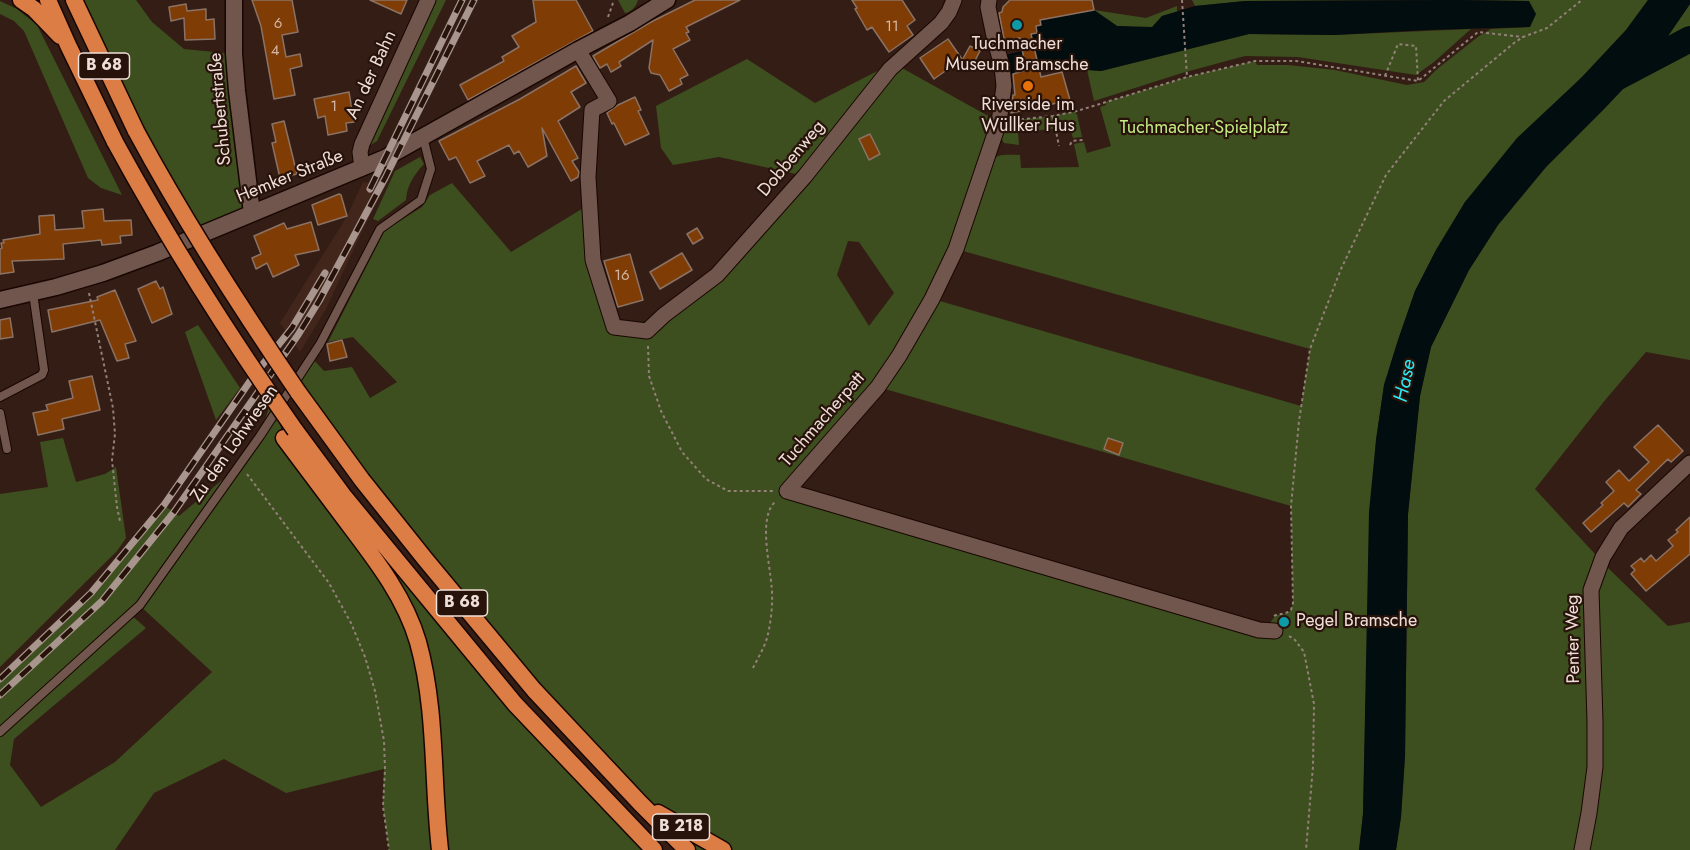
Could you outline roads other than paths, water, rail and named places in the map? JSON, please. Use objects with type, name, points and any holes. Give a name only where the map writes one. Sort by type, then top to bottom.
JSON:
[{"type":"highway","name":"B 68","points":[[21,0],[34,9],[68,45]]},
{"type":"highway","name":"B 68","points":[[48,0],[115,142],[182,260],[272,398],[290,434],[515,704],[654,850]]},
{"type":"highway","name":"B 68","points":[[74,0],[107,73],[170,194],[209,258],[298,392],[362,480],[424,559],[534,690],[687,850]]},
{"type":"highway","points":[[290,434],[390,582],[405,610],[417,642],[431,715],[440,850]]},
{"type":"highway","name":"B 218","points":[[640,803],[723,850]]},
{"type":"main road","name":"Schubertstraße","points":[[234,0],[237,91],[252,213]]},
{"type":"main road","name":"Hemker Straße","points":[[0,300],[86,278],[157,252],[362,168],[399,151],[630,23],[661,1]]},
{"type":"street","name":"An der Bahn","points":[[362,168],[360,152],[362,144],[428,0]]},
{"type":"street","name":"Dobbenweg","points":[[578,50],[609,101],[592,110],[588,177],[593,260],[614,327],[647,332],[664,315],[717,274],[805,176],[890,69],[941,22],[949,12],[954,0]]},
{"type":"street","name":"Tuchmacherpatt","points":[[989,0],[988,7],[1002,66],[1004,86],[999,122],[956,249],[932,299],[878,387],[787,491],[1259,630],[1275,631]]},
{"type":"street","name":"Penter Weg","points":[[1582,850],[1595,767],[1591,590],[1603,557],[1621,528],[1690,463]]},
{"type":"lane","name":"Zu den Lohwiesen","points":[[0,732],[140,605],[240,465],[320,344],[380,229],[421,200],[431,169],[423,137]]},
{"type":"lane","points":[[0,397],[42,375],[44,370],[33,293]]},
{"type":"lane","points":[[0,413],[7,449]]},
{"type":"water","name":"Hase","points":[[1648,0],[1690,0],[1690,4],[1655,55],[1546,167],[1498,225],[1469,270],[1431,347],[1420,396],[1408,514],[1405,756],[1401,817],[1396,850],[1359,850],[1363,814],[1369,512],[1384,385],[1398,340],[1415,291],[1465,202],[1517,138],[1582,77],[1626,30]]},
{"type":"water","points":[[1245,1],[1529,1],[1536,14],[1530,27],[1334,35],[1249,34],[1101,71],[1064,68],[1061,60],[1009,75],[1005,55],[1034,48],[1031,34],[1037,32],[1036,26],[1041,25],[1040,20],[1094,10],[1117,26],[1152,27],[1162,16],[1195,6]]},
{"type":"waterway","points":[[1618,77],[1690,39]]},
{"type":"railway","points":[[370,189],[462,0]]},
{"type":"railway","points":[[0,695],[102,601],[174,512],[298,335],[319,301],[385,178],[474,0]]},
{"type":"railway","points":[[0,679],[91,593],[164,505],[255,374],[292,328],[325,273]]},
{"type":"place","name":"Tuchmacher Museum Bramsche","points":[[1017,25]]},
{"type":"place","name":"Riverside im Wüllker Hus","points":[[1028,86]]},
{"type":"place","name":"Pegel Bramsche","points":[[1284,622]]},
{"type":"park label","name":"Tuchmacher-Spielplatz","points":[[1204,129]]}]
